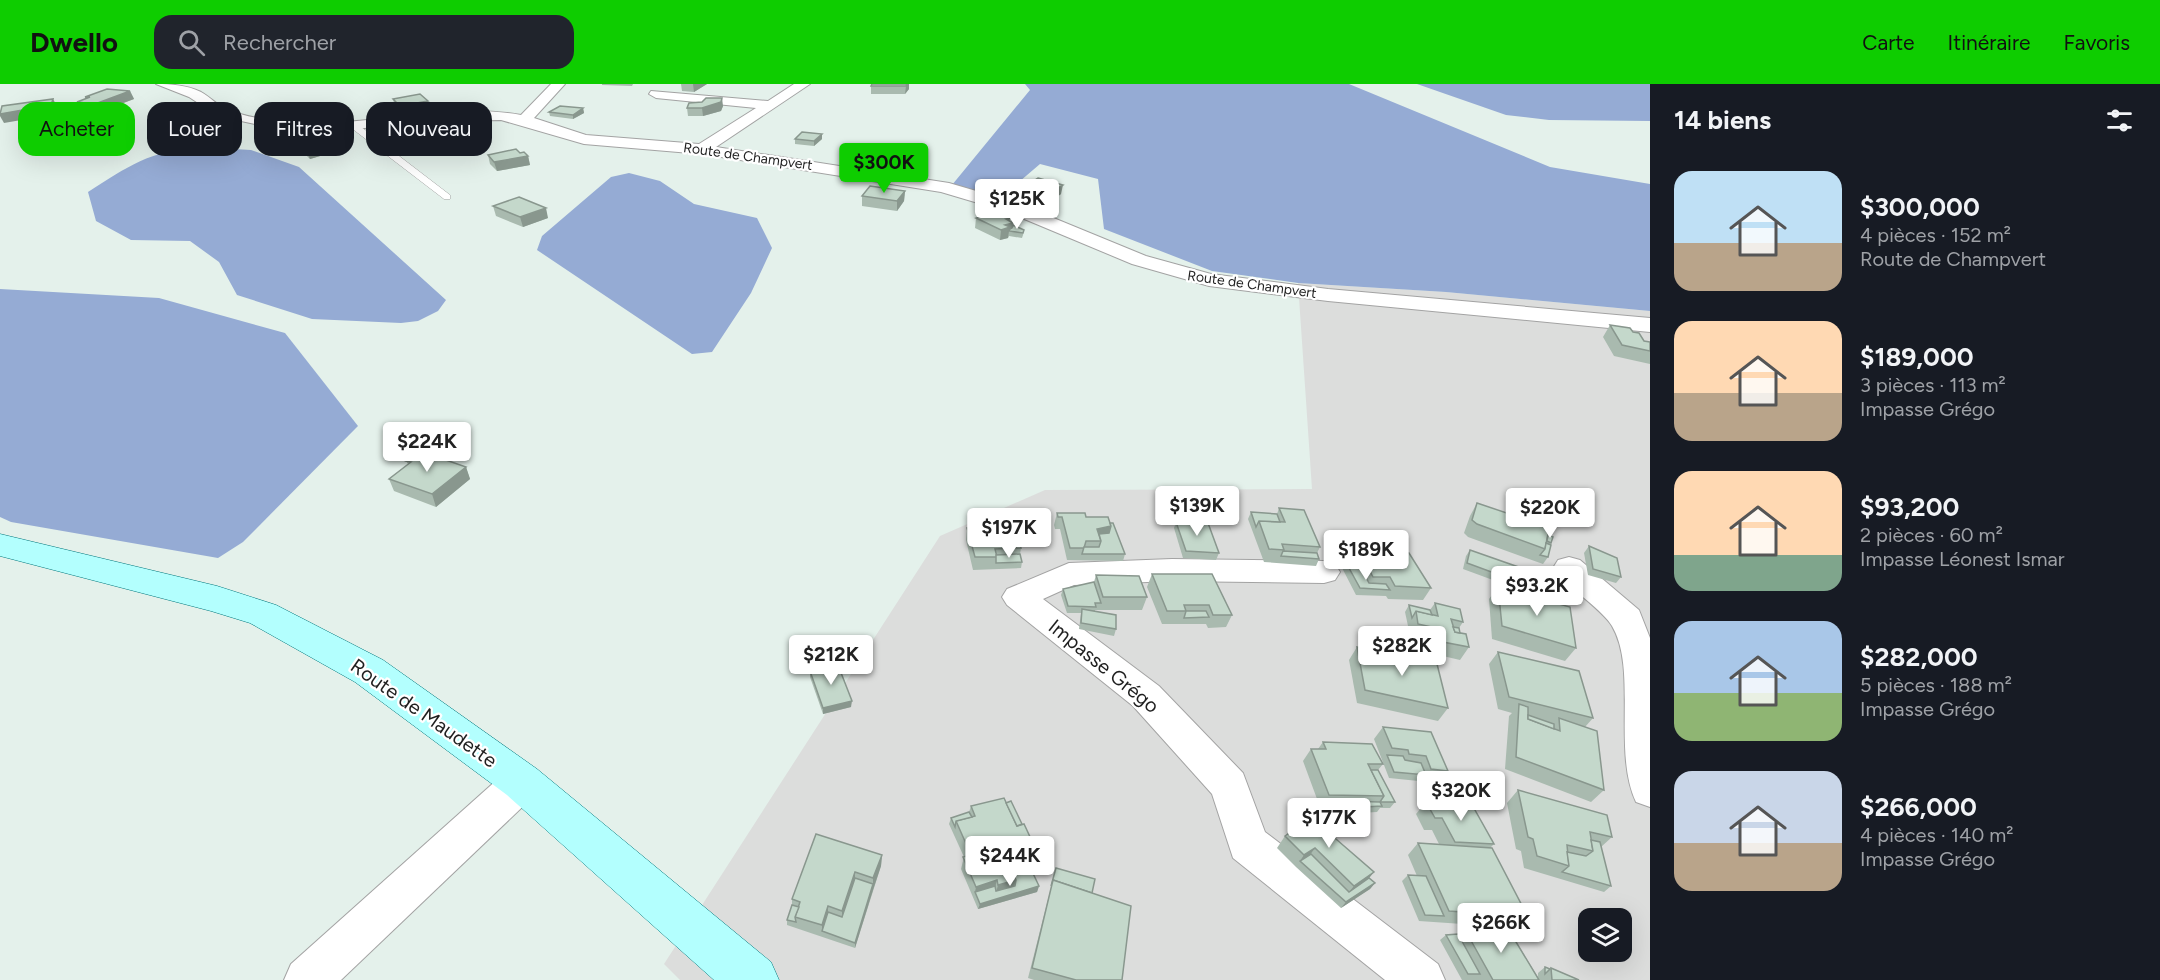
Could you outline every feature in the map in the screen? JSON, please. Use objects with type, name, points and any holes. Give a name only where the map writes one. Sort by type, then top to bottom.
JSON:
[{"type":"street","name":"Route de Champvert","points":[[164,84],[194,94],[223,113],[254,122]]},
{"type":"street","points":[[524,120],[558,84]]},
{"type":"street","points":[[773,84],[799,86]]},
{"type":"street","points":[[702,149],[799,86]]},
{"type":"street","points":[[656,94],[769,105]]},
{"type":"street","name":"Route de Champvert","points":[[354,125],[477,115],[524,120],[584,139],[702,149],[932,185],[977,196],[1139,260],[1209,280],[1328,295],[1650,325]]},
{"type":"street","name":"Route de Maudette","points":[[0,545],[217,599],[263,614],[369,671],[522,782],[753,980]]},
{"type":"street","points":[[1569,568],[1627,619],[1641,663],[1641,721],[1650,790]]},
{"type":"street","name":"Impasse Grégo","points":[[1324,572],[1172,570],[1069,574],[1018,597],[1146,696],[1228,785],[1248,844],[1422,980]]},
{"type":"street","points":[[307,980],[522,782]]},
{"type":"lane","points":[[354,126],[447,197]]},
{"type":"shaded area","points":[[1025,84],[1349,84],[1550,167],[1650,184],[1650,311],[1446,292],[1298,283],[1212,271],[1104,229],[1098,179],[1040,164],[999,199],[952,185],[1030,90]]},
{"type":"shaded area","points":[[1417,84],[1650,84],[1650,121],[1549,120],[1506,115]]},
{"type":"shaded area","points":[[242,149],[254,151],[254,156],[268,156],[299,167],[446,300],[438,311],[418,321],[401,323],[312,319],[237,295],[219,262],[190,241],[131,240],[96,221],[88,192],[140,161],[153,156],[242,156]]},
{"type":"shaded area","points":[[629,173],[660,181],[694,204],[757,218],[772,248],[751,293],[712,352],[692,354],[537,250],[542,236],[611,177]]},
{"type":"shaded area","points":[[1298,283],[1446,292],[1650,311],[1650,980],[680,980],[664,964],[940,536],[1045,490],[1312,489]]},
{"type":"shaded area","points":[[0,289],[159,298],[285,333],[358,426],[243,542],[218,558],[11,522],[0,517]]},
{"type":"building","points":[[872,84],[907,84],[906,86],[871,86]]},
{"type":"building","points":[[107,89],[130,91],[100,102],[77,102],[90,97],[85,97]]},
{"type":"building","points":[[420,94],[428,101],[396,102],[393,99]]},
{"type":"building","points":[[706,98],[722,98],[721,102],[702,108],[687,108],[689,103],[702,102]]},
{"type":"building","points":[[53,99],[52,102],[31,102]]},
{"type":"building","points":[[18,104],[18,111],[0,114],[2,106]]},
{"type":"building","points":[[560,106],[583,108],[573,115],[549,112]]},
{"type":"building","points":[[802,132],[822,134],[814,141],[795,139]]},
{"type":"building","points":[[516,149],[528,156],[494,162],[489,156]]},
{"type":"building","points":[[1038,178],[1063,185],[1046,196],[1021,189]]},
{"type":"building","points":[[870,186],[905,191],[897,201],[862,196]]},
{"type":"building","points":[[519,197],[546,208],[520,217],[493,206]]},
{"type":"building","points":[[996,211],[1010,218],[1006,219],[1013,223],[1005,225],[1010,227],[1001,230],[976,218]]},
{"type":"building","points":[[1013,225],[1024,230],[1023,233],[1009,231]]},
{"type":"building","points":[[1610,325],[1630,328],[1633,332],[1639,333],[1644,341],[1650,342],[1650,351],[1622,345]]},
{"type":"building","points":[[420,451],[466,467],[432,494],[389,479],[411,462],[406,461]]},
{"type":"building","points":[[1477,503],[1545,526],[1548,534],[1545,549],[1477,524],[1472,520]]},
{"type":"building","points":[[1279,508],[1304,510],[1320,547],[1282,544],[1284,550],[1269,549],[1259,521],[1285,522]]},
{"type":"building","points":[[1251,512],[1277,514],[1280,522],[1259,521],[1256,527]]},
{"type":"building","points":[[1057,513],[1085,513],[1086,517],[1108,517],[1111,526],[1097,529],[1101,541],[1086,541],[1084,548],[1070,548],[1062,517],[1058,517]]},
{"type":"building","points":[[1176,522],[1208,523],[1219,553],[1186,551]]},
{"type":"building","points":[[1110,523],[1113,523],[1125,554],[1082,554],[1084,547],[1099,547],[1101,541],[1099,534],[1109,533]]},
{"type":"building","points":[[1010,526],[1012,532],[1016,532],[1021,548],[995,549],[997,557],[975,557],[967,528]]},
{"type":"building","points":[[1548,535],[1553,537],[1551,543],[1547,541]]},
{"type":"building","points":[[1546,543],[1551,545],[1548,557],[1540,555]]},
{"type":"building","points":[[1589,546],[1617,558],[1621,577],[1593,569]]},
{"type":"building","points":[[1345,550],[1409,553],[1431,588],[1395,586],[1390,577],[1373,577],[1365,562],[1352,561]]},
{"type":"building","points":[[1470,550],[1527,570],[1524,584],[1467,563]]},
{"type":"building","points":[[1283,551],[1317,553],[1319,559],[1281,556]]},
{"type":"building","points":[[1020,554],[1022,562],[996,563],[996,555]]},
{"type":"building","points":[[1349,568],[1361,568],[1369,583],[1386,584],[1390,590],[1360,588]]},
{"type":"building","points":[[1152,574],[1212,574],[1232,615],[1213,615],[1209,605],[1184,605],[1186,611],[1167,611]]},
{"type":"building","points":[[1096,575],[1139,576],[1147,597],[1103,597]]},
{"type":"building","points":[[1094,582],[1101,603],[1095,603],[1096,607],[1068,606],[1063,589]]},
{"type":"building","points":[[1498,587],[1570,607],[1576,648],[1502,626]]},
{"type":"building","points":[[1435,603],[1460,609],[1463,622],[1451,619],[1455,632],[1466,634],[1469,647],[1443,642],[1440,629],[1418,624],[1416,611],[1438,616]]},
{"type":"building","points":[[1409,605],[1430,610],[1432,615],[1416,611],[1412,618]]},
{"type":"building","points":[[1082,609],[1116,615],[1116,629],[1081,623]]},
{"type":"building","points":[[1186,611],[1206,611],[1209,617],[1184,618]]},
{"type":"building","points":[[1453,627],[1459,628],[1460,633],[1455,632]]},
{"type":"building","points":[[1414,630],[1436,635],[1439,648],[1417,643]]},
{"type":"building","points":[[1357,647],[1437,664],[1448,708],[1365,690]]},
{"type":"building","points":[[1498,652],[1579,671],[1593,718],[1509,697]]},
{"type":"building","points":[[838,665],[852,701],[823,708],[810,671]]},
{"type":"building","points":[[1519,704],[1528,707],[1528,719],[1560,731],[1559,718],[1597,731],[1604,790],[1516,757]]},
{"type":"building","points":[[1528,715],[1554,724],[1554,729],[1528,719]]},
{"type":"building","points":[[1383,727],[1431,732],[1448,771],[1431,769],[1426,756],[1409,754],[1408,750],[1392,748]]},
{"type":"building","points":[[1323,742],[1372,744],[1383,764],[1368,764],[1384,796],[1329,795],[1311,749],[1326,749]]},
{"type":"building","points":[[1387,755],[1403,756],[1405,760],[1421,763],[1426,775],[1394,772]]},
{"type":"building","points":[[1371,770],[1378,770],[1395,802],[1380,802],[1384,796]]},
{"type":"building","points":[[1518,790],[1607,815],[1612,837],[1590,832],[1593,851],[1567,845],[1569,866],[1537,856],[1533,839],[1528,837]]},
{"type":"building","points":[[1004,798],[1017,826],[1024,824],[1031,839],[1023,841],[1032,861],[1011,867],[1016,880],[998,885],[997,880],[976,887],[963,857],[971,855],[956,821],[975,816],[971,806]]},
{"type":"building","points":[[1011,801],[1022,824],[1017,826],[1006,803]]},
{"type":"building","points":[[1343,801],[1380,802],[1382,806],[1346,808]]},
{"type":"building","points":[[1426,802],[1471,803],[1494,844],[1455,842],[1442,818],[1435,818]]},
{"type":"building","points":[[969,812],[972,817],[956,821],[955,827],[951,818]]},
{"type":"building","points":[[1316,814],[1332,829],[1329,833],[1374,872],[1354,886],[1315,848],[1304,855],[1285,836]]},
{"type":"building","points":[[816,834],[882,855],[873,878],[855,872],[842,911],[828,906],[822,925],[795,917],[800,902],[792,899]]},
{"type":"building","points":[[1591,840],[1600,842],[1611,886],[1562,872],[1569,866],[1567,852],[1586,856],[1593,851]]},
{"type":"building","points":[[1418,843],[1492,848],[1528,917],[1449,911]]},
{"type":"building","points":[[1311,854],[1349,892],[1369,878],[1375,883],[1346,902],[1300,861]]},
{"type":"building","points":[[1030,867],[1039,886],[980,904],[975,892],[995,886],[996,891],[1015,886],[1016,880],[1013,872]]},
{"type":"building","points":[[1056,868],[1095,879],[1092,893],[1053,880],[1051,886]]},
{"type":"building","points":[[1408,875],[1426,876],[1444,916],[1425,915]]},
{"type":"building","points":[[855,878],[873,884],[855,943],[822,931],[828,912],[842,917]]},
{"type":"building","points":[[1053,880],[1131,906],[1122,980],[1076,980],[1032,968]]},
{"type":"building","points":[[792,905],[799,907],[795,917],[796,922],[787,920]]},
{"type":"building","points":[[1507,927],[1539,980],[1493,980],[1464,928]]},
{"type":"building","points":[[1458,934],[1480,974],[1468,974],[1446,935]]},
{"type":"building","points":[[1551,968],[1579,980],[1552,980]]}]
